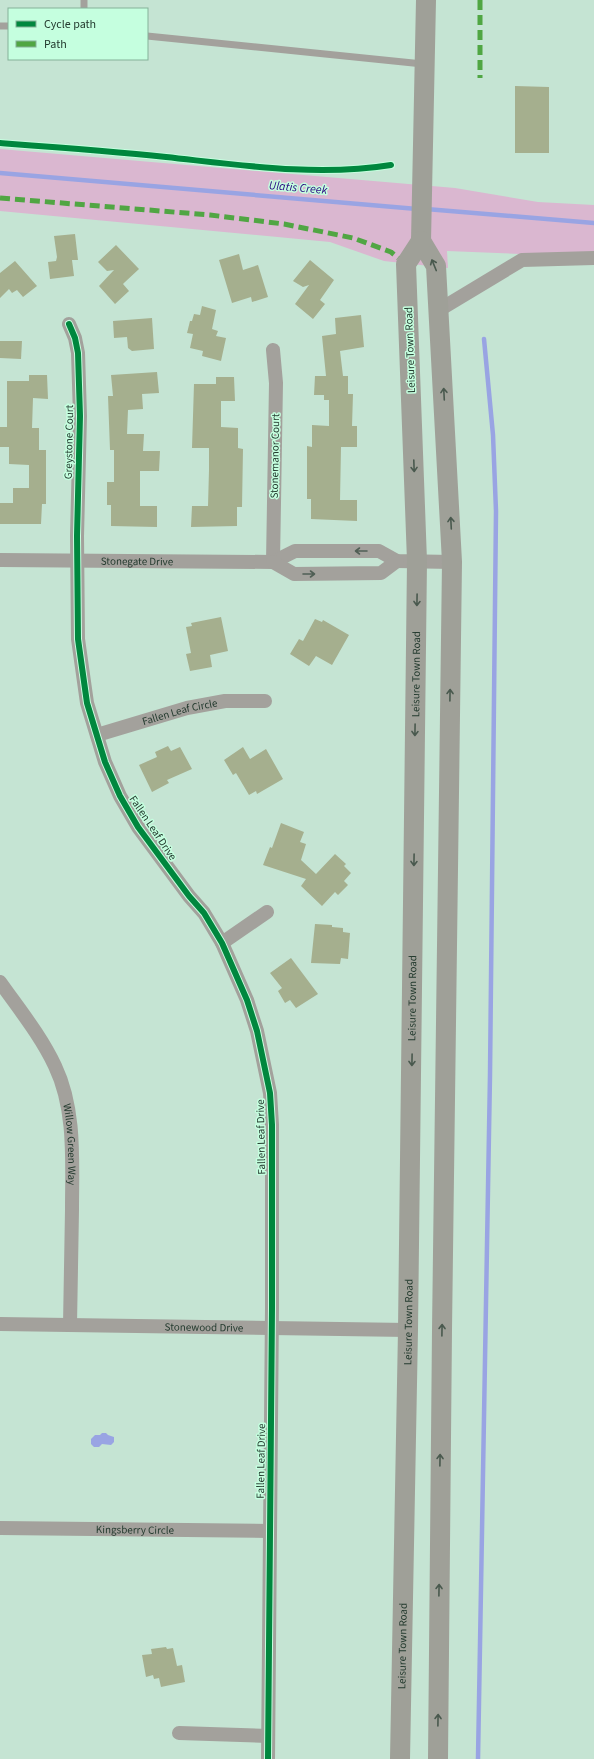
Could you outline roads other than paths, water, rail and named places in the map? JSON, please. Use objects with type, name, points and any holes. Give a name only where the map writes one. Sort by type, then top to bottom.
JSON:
[{"type":"main road","points":[[426,0],[423,64],[421,241],[436,266],[452,562],[443,1211],[438,1759]]},
{"type":"main road","name":"Leisure Town Road","points":[[400,1759],[408,1330],[418,561],[406,264],[421,241]]},
{"type":"street","points":[[439,310],[522,260],[594,258]]},
{"type":"street","name":"Greystone Court","points":[[68,324],[75,338],[78,353],[80,416],[77,562]]},
{"type":"street","name":"Stonemanor Court","points":[[273,350],[276,383],[273,562]]},
{"type":"street","name":"Stonegate Drive","points":[[0,560],[77,562],[273,562],[295,551],[379,551],[397,561],[452,562]]},
{"type":"street","name":"Stonegate Drive","points":[[273,562],[294,574],[381,573],[397,561]]},
{"type":"street","name":"Fallen Leaf Drive","points":[[77,562],[78,639],[82,673],[87,702],[105,762],[120,796],[138,827],[179,884],[204,913],[222,943],[247,1000],[257,1030],[270,1093],[272,1125],[272,1327],[268,1759]]},
{"type":"street","name":"Fallen Leaf Circle","points":[[96,735],[187,708],[225,701],[265,701]]},
{"type":"street","points":[[222,943],[267,912]]},
{"type":"street","name":"Willow Green Way","points":[[0,982],[39,1038],[56,1066],[65,1094],[71,1126],[72,1166],[70,1325]]},
{"type":"street","name":"Stonewood Drive","points":[[0,1324],[408,1330]]},
{"type":"street","name":"Kingsberry Circle","points":[[0,1528],[270,1531]]},
{"type":"street","points":[[179,1733],[268,1736]]},
{"type":"lane","points":[[148,36],[423,64]]},
{"type":"water","points":[[102,1433],[106,1433],[114,1437],[114,1442],[111,1445],[102,1444],[99,1447],[94,1447],[91,1444],[91,1439],[95,1435],[100,1435]]},
{"type":"waterway","name":"Ulatis Creek","points":[[0,173],[417,209]]},
{"type":"waterway","name":"Ulatis Creek","points":[[426,209],[594,223]]},
{"type":"waterway","points":[[478,1759],[490,1075],[496,511],[493,435],[484,339]]}]
